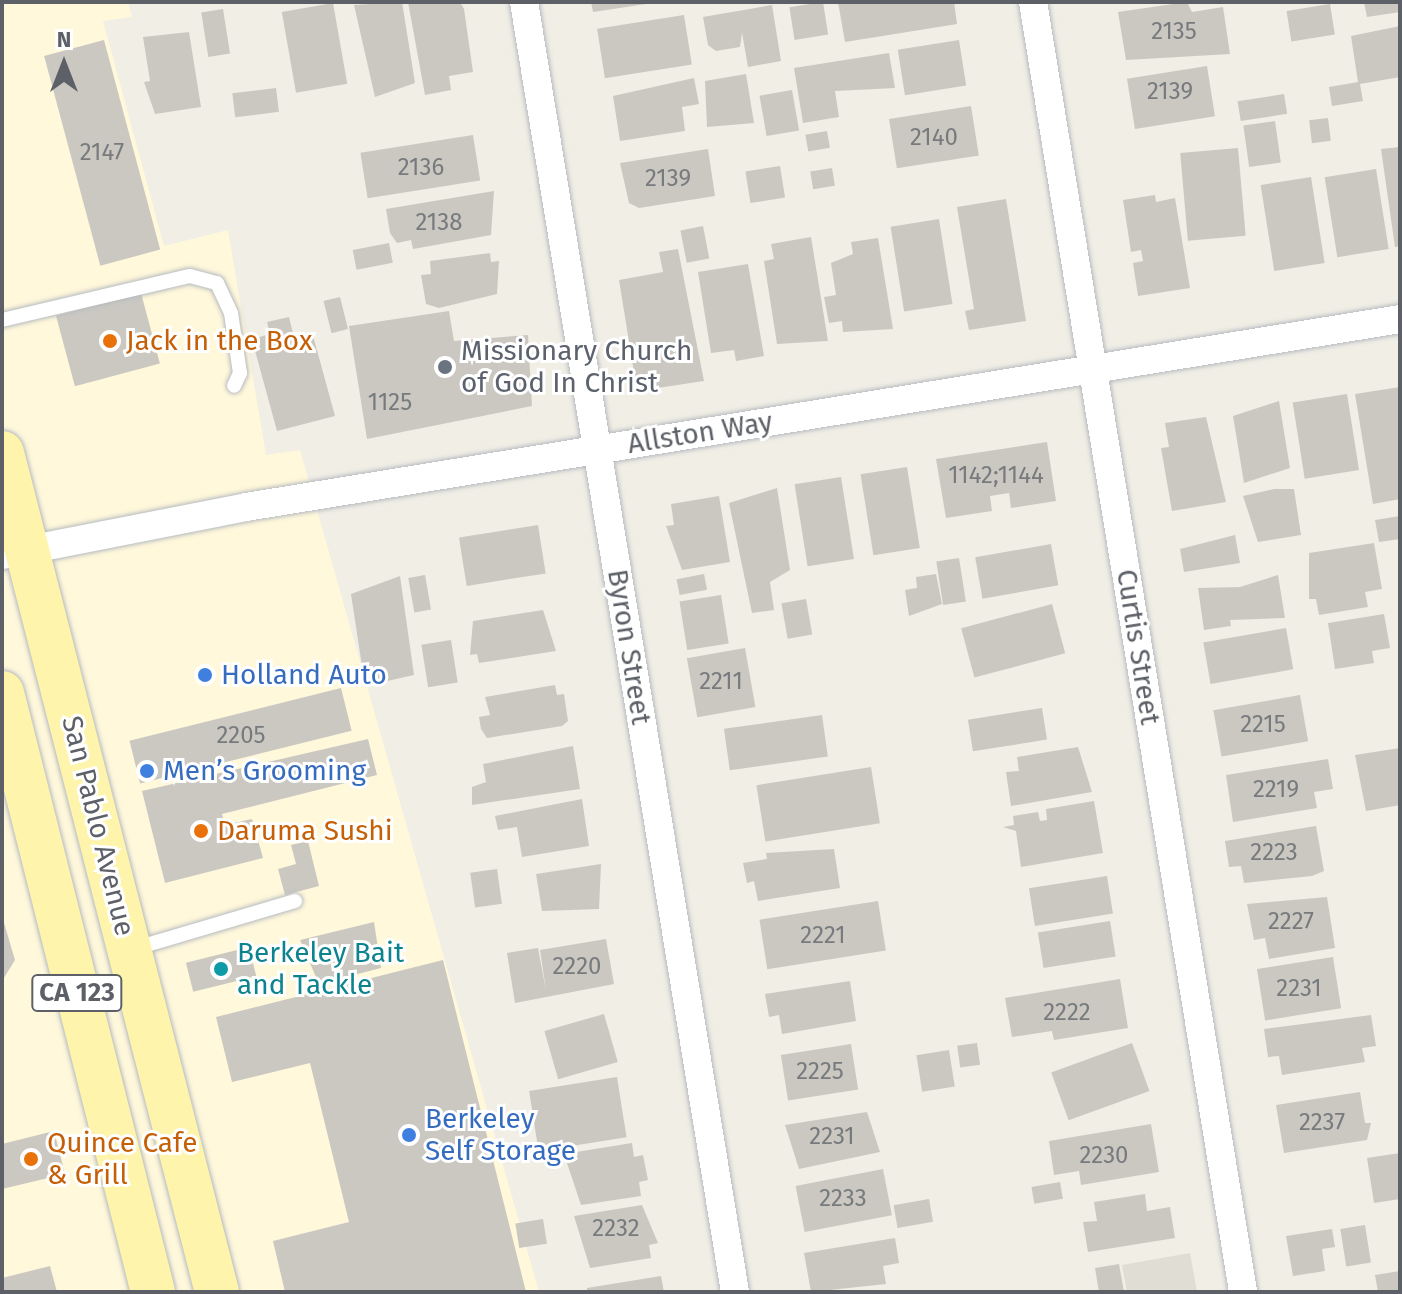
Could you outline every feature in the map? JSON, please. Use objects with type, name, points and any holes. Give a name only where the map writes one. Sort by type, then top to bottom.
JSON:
[{"type":"main road","name":"San Pablo Avenue","points":[[2,453],[14,552],[129,950],[217,1292]]},
{"type":"main road","name":"CA 123","points":[[2,693],[153,1292]]},
{"type":"street","name":"Byron Street","points":[[524,2],[735,1292]]},
{"type":"street","name":"Curtis Street","points":[[1033,2],[1243,1292]]},
{"type":"street","name":"Allston Way","points":[[14,552],[597,450],[1400,319]]},
{"type":"lane","points":[[2,320],[190,276],[217,283],[231,313],[240,373],[234,386]]},
{"type":"lane","points":[[129,950],[295,901]]},
{"type":"shaded area","points":[[2,2],[128,2],[132,17],[103,21],[164,246],[228,230],[266,455],[300,450],[539,1292],[2,1292]]},
{"type":"shaded area","points":[[1190,1253],[1197,1292],[1127,1292],[1122,1265]]},
{"type":"building","points":[[402,2],[415,83],[375,97],[354,5]]},
{"type":"building","points":[[408,2],[460,2],[464,9],[473,72],[449,76],[451,90],[425,95]]},
{"type":"building","points":[[591,2],[646,2],[646,4],[593,12]]},
{"type":"building","points":[[823,2],[828,35],[795,40],[789,7]]},
{"type":"building","points":[[838,2],[954,2],[957,24],[845,42]]},
{"type":"building","points":[[1187,2],[1192,12],[1223,7],[1230,54],[1126,60],[1118,12]]},
{"type":"building","points":[[1364,2],[1400,2],[1400,12],[1367,17]]},
{"type":"building","points":[[333,3],[347,84],[296,93],[282,12]]},
{"type":"building","points":[[1330,4],[1335,35],[1291,42],[1287,11]]},
{"type":"building","points":[[772,5],[781,61],[748,67],[742,33],[740,47],[716,51],[708,45],[703,17]]},
{"type":"building","points":[[223,9],[230,53],[208,57],[201,12]]},
{"type":"building","points":[[684,15],[692,64],[605,78],[597,29]]},
{"type":"building","points":[[1400,26],[1400,77],[1360,84],[1363,101],[1332,106],[1329,87],[1358,82],[1351,36]]},
{"type":"building","points":[[189,32],[201,107],[155,114],[144,82],[150,81],[143,37]]},
{"type":"building","points":[[104,40],[160,250],[100,266],[44,56]]},
{"type":"building","points":[[959,40],[966,85],[905,95],[898,50]]},
{"type":"building","points":[[889,53],[895,88],[835,91],[839,117],[803,123],[794,68]]},
{"type":"building","points":[[1207,66],[1215,116],[1135,129],[1127,79]]},
{"type":"building","points":[[746,74],[754,123],[707,127],[705,81]]},
{"type":"building","points":[[694,78],[699,104],[682,107],[685,131],[620,141],[613,96]]},
{"type":"building","points":[[276,88],[279,112],[235,117],[232,93]]},
{"type":"building","points":[[792,90],[799,130],[767,136],[760,96]]},
{"type":"building","points":[[1284,94],[1287,114],[1241,121],[1238,101]]},
{"type":"building","points":[[971,106],[979,155],[897,168],[889,119]]},
{"type":"building","points":[[1328,118],[1331,141],[1312,143],[1309,120]]},
{"type":"building","points":[[1275,121],[1281,163],[1249,167],[1243,125]]},
{"type":"building","points":[[827,131],[830,148],[808,152],[805,135]]},
{"type":"building","points":[[473,135],[480,180],[368,198],[360,153]]},
{"type":"building","points":[[1400,147],[1400,246],[1395,247],[1381,149]]},
{"type":"building","points":[[1238,148],[1246,236],[1188,241],[1180,153]]},
{"type":"building","points":[[708,149],[715,196],[639,208],[629,203],[620,163]]},
{"type":"building","points":[[780,166],[785,198],[750,203],[745,171]]},
{"type":"building","points":[[832,168],[835,186],[813,189],[810,171]]},
{"type":"building","points":[[1376,169],[1389,249],[1337,257],[1325,177]]},
{"type":"building","points":[[1311,177],[1325,263],[1274,271],[1261,185]]},
{"type":"building","points":[[494,191],[491,235],[413,249],[411,240],[397,243],[390,233],[386,209]]},
{"type":"building","points":[[1155,195],[1156,202],[1175,198],[1190,288],[1138,296],[1133,263],[1143,261],[1141,250],[1131,252],[1123,200]]},
{"type":"building","points":[[1006,199],[1026,321],[969,330],[965,311],[974,309],[957,207]]},
{"type":"building","points":[[939,219],[952,304],[904,312],[891,227]]},
{"type":"building","points":[[703,226],[709,258],[687,263],[680,230]]},
{"type":"building","points":[[811,237],[828,341],[777,344],[764,261],[774,259],[771,244]]},
{"type":"building","points":[[878,238],[893,329],[843,332],[842,321],[829,323],[824,297],[836,295],[831,263],[853,254],[851,242]]},
{"type":"building","points":[[389,243],[393,263],[356,270],[353,250]]},
{"type":"building","points":[[678,249],[704,381],[637,391],[619,280],[663,272],[659,252]]},
{"type":"building","points":[[490,253],[491,262],[499,261],[497,294],[439,308],[426,304],[421,275],[431,274],[430,261]]},
{"type":"building","points":[[748,264],[764,356],[736,361],[734,350],[711,353],[698,272]]},
{"type":"building","points":[[141,293],[160,364],[75,386],[56,316]]},
{"type":"building","points":[[340,297],[348,329],[331,333],[324,301]]},
{"type":"building","name":"Missionary Church of God In Christ","points":[[449,311],[454,341],[528,335],[532,406],[367,439],[349,326]]},
{"type":"building","points":[[289,317],[294,337],[312,332],[335,416],[277,431],[254,347],[256,338],[270,334],[267,322]]},
{"type":"building","points":[[1400,387],[1400,499],[1373,504],[1355,394]]},
{"type":"building","points":[[1347,394],[1359,470],[1305,479],[1293,403]]},
{"type":"building","points":[[1279,401],[1290,468],[1244,483],[1233,416]]},
{"type":"building","points":[[1206,417],[1226,502],[1172,511],[1161,448],[1169,447],[1165,423]]},
{"type":"building","points":[[1047,442],[1056,501],[1011,508],[1009,493],[990,496],[992,511],[946,518],[936,459]]},
{"type":"building","points":[[907,467],[920,548],[873,555],[861,474]]},
{"type":"building","points":[[841,477],[854,559],[808,566],[795,484]]},
{"type":"building","points":[[777,488],[790,570],[770,582],[774,610],[752,613],[729,503]]},
{"type":"building","points":[[1274,489],[1294,489],[1301,535],[1258,542],[1243,496]]},
{"type":"building","points":[[719,496],[730,562],[682,570],[666,526],[674,525],[671,504]]},
{"type":"building","points":[[1400,516],[1400,539],[1379,542],[1375,520]]},
{"type":"building","points":[[538,525],[546,573],[467,586],[459,538]]},
{"type":"building","points":[[1235,535],[1240,563],[1184,572],[1180,549]]},
{"type":"building","points":[[1374,543],[1382,589],[1365,592],[1368,607],[1319,615],[1316,599],[1309,599],[1309,553]]},
{"type":"building","points":[[1051,544],[1058,585],[982,599],[975,557]]},
{"type":"building","points":[[959,558],[966,601],[943,605],[936,562]]},
{"type":"building","points":[[704,574],[707,590],[680,595],[677,579]]},
{"type":"building","points":[[936,574],[942,604],[909,616],[905,590],[917,588],[916,577]]},
{"type":"building","points":[[425,575],[431,609],[414,612],[408,578]]},
{"type":"building","points":[[1278,575],[1285,618],[1230,620],[1231,626],[1204,630],[1198,588],[1240,587]]},
{"type":"building","points":[[400,576],[414,675],[365,686],[351,594]]},
{"type":"building","points":[[721,595],[729,643],[687,650],[680,602]]},
{"type":"building","points":[[806,599],[812,634],[788,639],[781,603]]},
{"type":"building","points":[[1052,604],[1065,653],[974,678],[961,628]]},
{"type":"building","points":[[543,610],[556,651],[479,663],[477,654],[470,655],[473,621]]},
{"type":"building","points":[[1384,614],[1390,648],[1372,651],[1374,663],[1335,669],[1328,623]]},
{"type":"building","points":[[1286,628],[1293,669],[1211,684],[1203,643]]},
{"type":"building","points":[[451,640],[458,682],[428,687],[421,645]]},
{"type":"building","points":[[745,648],[755,707],[697,717],[687,658]]},
{"type":"building","points":[[555,685],[557,695],[564,694],[568,721],[562,726],[487,738],[481,729],[479,717],[490,715],[485,697]]},
{"type":"building","points":[[341,688],[352,731],[140,783],[129,741]]},
{"type":"building","points":[[1300,695],[1308,741],[1221,757],[1213,710]]},
{"type":"building","points":[[1042,708],[1047,740],[973,751],[968,720]]},
{"type":"building","points":[[822,715],[828,757],[730,770],[724,729]]},
{"type":"building","points":[[368,739],[377,775],[222,814],[225,825],[252,819],[263,858],[165,883],[142,791]]},
{"type":"building","points":[[573,746],[580,789],[472,805],[472,787],[486,782],[483,764]]},
{"type":"building","points":[[1078,747],[1092,792],[1011,806],[1006,772],[1019,771],[1017,757]]},
{"type":"building","points":[[1400,748],[1400,805],[1366,811],[1355,755]]},
{"type":"building","points":[[1328,759],[1333,789],[1314,792],[1317,808],[1233,822],[1226,775]]},
{"type":"building","points":[[871,767],[880,823],[765,841],[756,785]]},
{"type":"building","points":[[582,799],[589,846],[522,857],[517,827],[498,830],[495,816]]},
{"type":"building","points":[[1094,801],[1103,853],[1021,867],[1016,831],[1003,827],[1014,825],[1013,816],[1038,812],[1040,821],[1047,820],[1046,809]]},
{"type":"building","points":[[1316,826],[1324,871],[1312,876],[1244,883],[1241,866],[1229,867],[1225,841]]},
{"type":"building","points":[[308,841],[319,886],[285,895],[278,869],[296,864],[291,845]]},
{"type":"building","points":[[834,849],[840,888],[758,901],[754,881],[747,883],[743,863],[767,859],[766,853]]},
{"type":"building","points":[[601,864],[599,909],[542,911],[536,874]]},
{"type":"building","points":[[497,869],[502,904],[475,907],[470,873]]},
{"type":"building","points":[[1107,876],[1113,914],[1035,926],[1029,888]]},
{"type":"building","points":[[1327,897],[1335,948],[1269,959],[1265,938],[1254,940],[1247,904]]},
{"type":"building","points":[[878,901],[886,950],[767,969],[759,920]]},
{"type":"building","points":[[2,916],[15,960],[2,981]]},
{"type":"building","points":[[1110,921],[1116,957],[1044,968],[1038,932]]},
{"type":"building","points":[[374,922],[381,968],[319,984],[300,940]]},
{"type":"building","points":[[606,939],[614,984],[515,1003],[507,953],[538,948],[546,991],[540,950]]},
{"type":"building","name":"Berkeley Bait and Tackle","points":[[249,947],[256,976],[193,992],[186,963]]},
{"type":"building","points":[[1333,957],[1341,1008],[1265,1020],[1257,969]]},
{"type":"building","points":[[443,960],[526,1292],[285,1292],[273,1241],[349,1222],[310,1063],[232,1082],[216,1017]]},
{"type":"building","points":[[1120,979],[1128,1028],[1054,1040],[1052,1031],[1012,1037],[1005,998]]},
{"type":"building","points":[[850,981],[856,1021],[782,1034],[779,1015],[769,1017],[765,994]]},
{"type":"building","points":[[604,1014],[618,1062],[558,1079],[544,1031]]},
{"type":"building","points":[[1371,1015],[1376,1046],[1362,1048],[1365,1062],[1282,1075],[1279,1056],[1268,1057],[1264,1029]]},
{"type":"building","points":[[977,1043],[980,1065],[960,1068],[957,1046]]},
{"type":"building","points":[[1132,1043],[1149,1091],[1069,1120],[1051,1072]]},
{"type":"building","points":[[851,1044],[858,1089],[788,1101],[781,1055]]},
{"type":"building","points":[[949,1050],[955,1087],[922,1092],[916,1055]]},
{"type":"building","points":[[617,1077],[627,1137],[539,1151],[529,1091]]},
{"type":"building","points":[[1360,1092],[1365,1123],[1371,1123],[1367,1140],[1284,1153],[1276,1105]]},
{"type":"building","points":[[867,1112],[880,1152],[799,1169],[785,1125]]},
{"type":"building","points":[[1151,1124],[1159,1172],[1081,1185],[1079,1171],[1054,1175],[1049,1141]]},
{"type":"building","name":"Quince Cafe & Grill","points":[[54,1131],[65,1174],[2,1189],[2,1144]]},
{"type":"building","points":[[632,1143],[634,1157],[643,1155],[648,1180],[639,1182],[641,1196],[581,1205],[564,1154]]},
{"type":"building","points":[[1400,1153],[1400,1199],[1374,1203],[1367,1158]]},
{"type":"building","points":[[883,1169],[892,1215],[805,1232],[796,1186]]},
{"type":"building","points":[[1060,1182],[1063,1199],[1034,1204],[1031,1187]]},
{"type":"building","points":[[1145,1194],[1147,1211],[1170,1207],[1175,1238],[1088,1252],[1083,1222],[1097,1221],[1094,1202]]},
{"type":"building","points":[[929,1199],[933,1222],[898,1228],[894,1205]]},
{"type":"building","points":[[642,1205],[658,1243],[649,1245],[651,1258],[590,1268],[574,1216]]},
{"type":"building","points":[[543,1219],[547,1244],[519,1248],[515,1223]]},
{"type":"building","points":[[1365,1225],[1371,1263],[1346,1266],[1340,1229]]},
{"type":"building","points":[[1332,1229],[1335,1247],[1322,1249],[1325,1271],[1293,1276],[1286,1236]]},
{"type":"building","points":[[895,1238],[899,1263],[883,1266],[886,1284],[811,1292],[804,1253]]},
{"type":"building","points":[[1119,1264],[1124,1292],[1099,1292],[1095,1268]]},
{"type":"building","points":[[50,1266],[57,1292],[2,1292],[2,1278]]},
{"type":"building","points":[[1400,1271],[1400,1292],[1378,1292],[1375,1275]]},
{"type":"building","points":[[661,1276],[664,1292],[587,1292],[587,1288]]},
{"type":"place","name":"Jack in the Box","points":[[110,341]]},
{"type":"place","name":"Missionary Church of God In Christ","points":[[445,367]]},
{"type":"place","name":"Holland Auto","points":[[205,675]]},
{"type":"place","name":"Men’s Grooming","points":[[147,771]]},
{"type":"place","name":"Daruma Sushi","points":[[201,831]]},
{"type":"place","name":"Berkeley Bait and Tackle","points":[[221,969]]},
{"type":"place","name":"Berkeley Self Storage","points":[[409,1135]]},
{"type":"place","name":"Quince Cafe & Grill","points":[[31,1159]]}]
